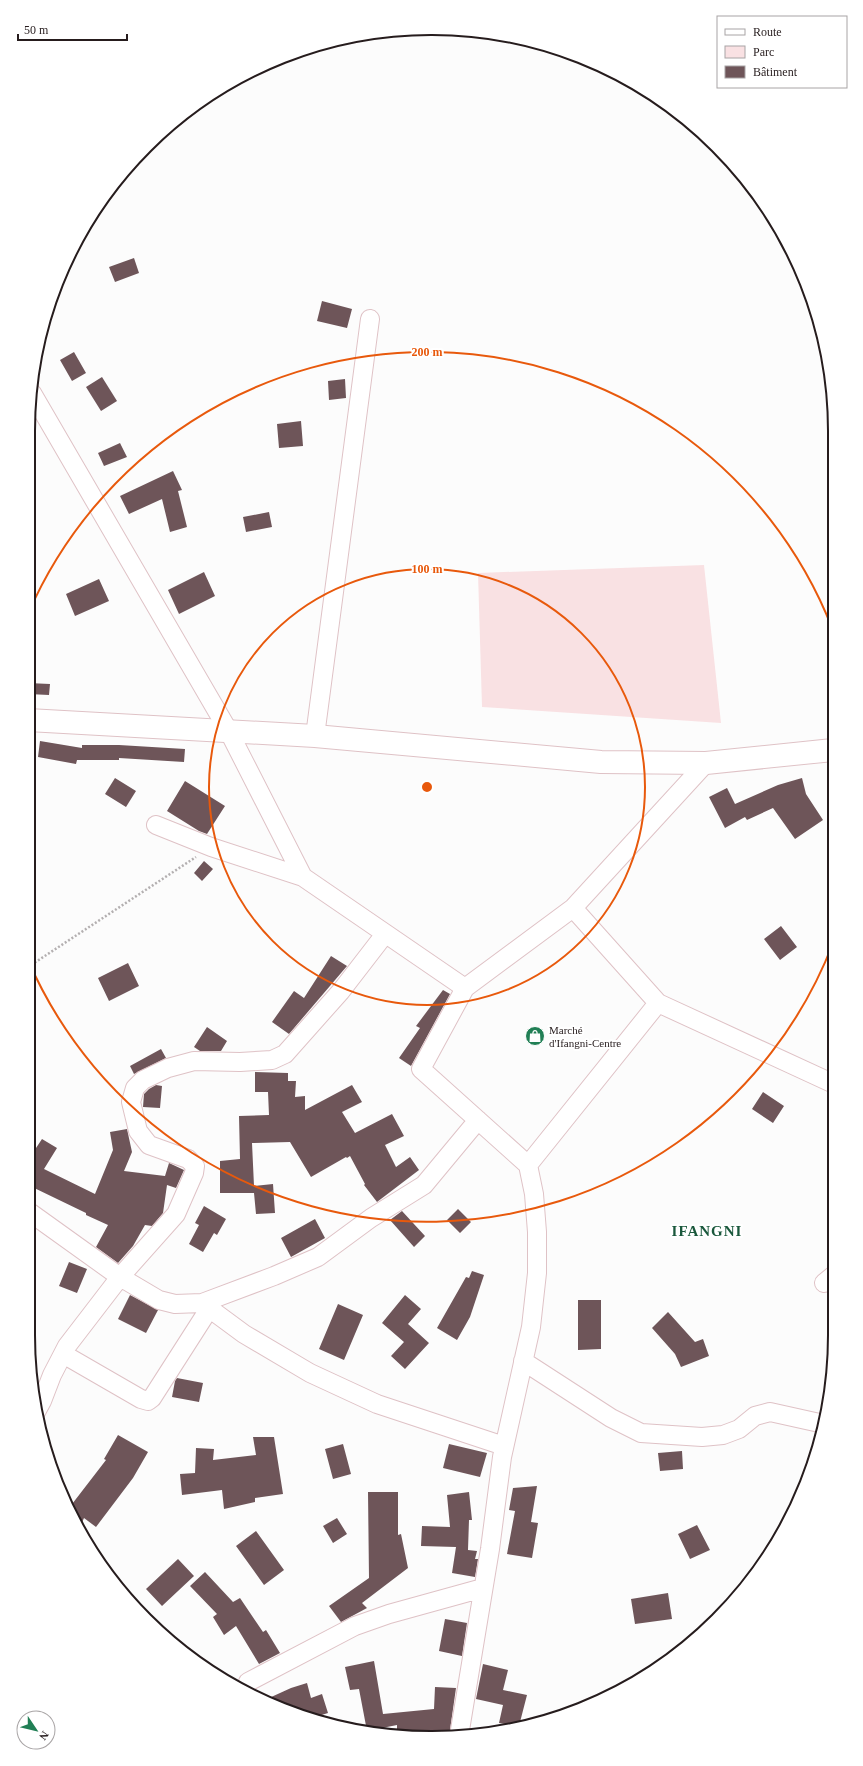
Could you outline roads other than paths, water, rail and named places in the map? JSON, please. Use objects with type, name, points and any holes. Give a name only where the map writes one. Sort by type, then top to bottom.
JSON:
[{"type":"highway","points":[[35,720],[315,736],[601,762],[706,763],[828,751]]},
{"type":"street","points":[[315,736],[370,319]]},
{"type":"street","points":[[36,401],[228,730],[303,877]]},
{"type":"street","points":[[460,1730],[504,1446],[531,1327],[537,1273],[537,1232],[534,1194],[528,1165],[421,1069],[465,988],[573,908],[706,763]]},
{"type":"street","points":[[156,825],[211,847],[303,877],[465,988]]},
{"type":"street","points":[[573,908],[658,1003],[828,1081]]},
{"type":"street","points":[[41,1403],[52,1375],[67,1346],[120,1278],[176,1214],[194,1173],[195,1166],[188,1159],[149,1145],[138,1131],[131,1102],[135,1088],[143,1080],[168,1068],[194,1061],[240,1062],[272,1060],[285,1054],[340,991],[386,934]]},
{"type":"street","points":[[528,1165],[658,1003]]},
{"type":"street","points":[[35,1216],[120,1278],[159,1300],[175,1304],[206,1306],[318,1257],[371,1218],[424,1185],[478,1120]]},
{"type":"street","points":[[63,1354],[141,1399],[148,1401],[152,1398],[206,1306]]},
{"type":"street","points":[[206,1306],[244,1334],[310,1372],[376,1404],[504,1446]]},
{"type":"street","points":[[523,1361],[611,1418],[641,1433],[702,1437],[723,1434],[739,1429],[755,1416],[770,1412],[817,1423]]},
{"type":"street","points":[[248,1682],[355,1626],[389,1614],[483,1588]]},
{"type":"place","name":"Marché d'Ifangni-Centre","points":[[535,1036]]},
{"type":"district","name":"IFANGNI","points":[[707,1231]]}]
